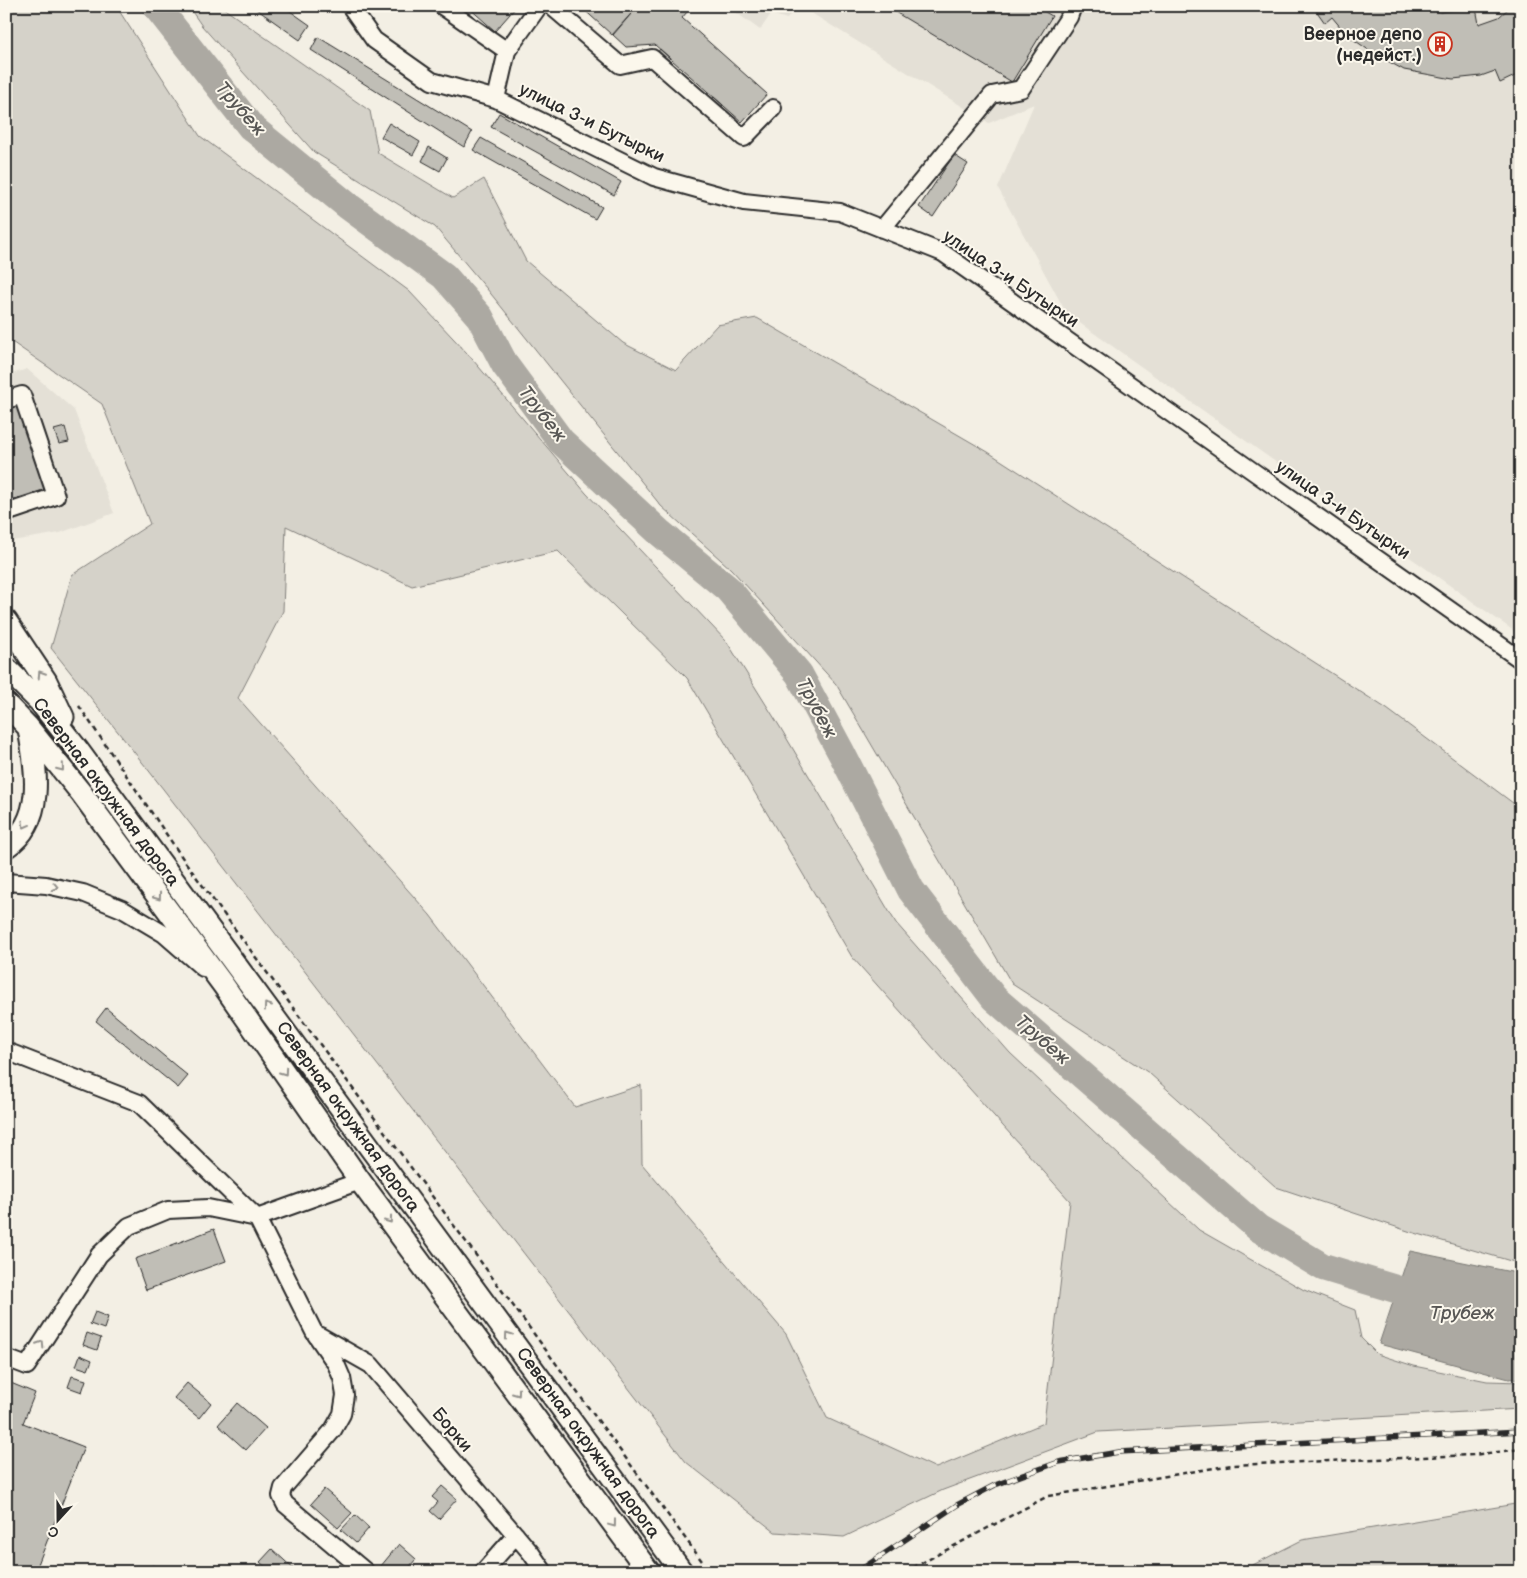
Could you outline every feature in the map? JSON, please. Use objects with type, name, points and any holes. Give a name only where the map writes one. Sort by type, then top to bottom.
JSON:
[{"type":"main road","points":[[9,614],[46,681],[77,749]]},
{"type":"main road","name":"Северная окружная дорога","points":[[6,668],[40,702],[77,749],[682,1572]]},
{"type":"main road","name":"Северная окружная дорога","points":[[6,704],[28,727],[82,794],[224,986],[360,1181],[648,1572]]},
{"type":"main road","points":[[6,847],[12,844],[26,827],[33,808],[36,767],[28,727]]},
{"type":"street","name":"улица 3-и Бутырки","points":[[350,6],[374,40],[432,81],[496,99],[654,177],[744,202],[840,212],[943,253],[1521,660]]},
{"type":"street","points":[[442,6],[506,51]]},
{"type":"street","points":[[496,99],[506,51],[538,6]]},
{"type":"street","points":[[551,6],[620,65],[652,58],[744,138],[774,108]]},
{"type":"street","points":[[882,229],[992,95],[1021,88],[1069,17],[1073,6]]},
{"type":"street","points":[[6,400],[22,395],[56,496],[6,513]]},
{"type":"street","points":[[6,882],[46,885],[83,893],[122,909],[164,934],[224,986]]},
{"type":"street","points":[[6,1051],[139,1103],[257,1218],[314,1332],[336,1364],[342,1378],[344,1395],[342,1414],[333,1430],[283,1488],[281,1496],[285,1504],[366,1572]]},
{"type":"street","points":[[6,1358],[27,1366],[99,1255],[129,1226],[168,1210],[208,1208],[257,1218],[360,1181]]},
{"type":"street","name":"Борки","points":[[314,1332],[371,1365],[516,1535],[544,1572]]},
{"type":"street","points":[[483,1572],[516,1535]]},
{"type":"path","points":[[6,598],[9,614]]},
{"type":"path","points":[[79,705],[186,863],[710,1572]]},
{"type":"path","points":[[904,1572],[1048,1496],[1232,1466],[1473,1455],[1521,1449]]},
{"type":"shaded area","points":[[6,6],[116,6],[200,136],[409,291],[467,353],[586,493],[727,642],[780,727],[896,923],[1010,1053],[1199,1230],[1304,1290],[1355,1310],[1361,1338],[1377,1354],[1414,1366],[1487,1381],[1521,1382],[1521,1409],[1098,1432],[943,1490],[844,1537],[775,1532],[686,1462],[146,767],[51,648],[72,575],[150,524],[102,404],[6,338]],"holes":[[[286,526],[412,586],[558,551],[687,678],[852,957],[1070,1201],[1044,1423],[936,1468],[827,1418],[786,1334],[642,1164],[641,1085],[575,1107],[430,915],[238,698],[283,611]]]},
{"type":"shaded area","points":[[188,6],[226,6],[226,10],[370,111],[378,153],[453,198],[484,179],[526,261],[623,343],[676,370],[717,325],[757,318],[988,452],[1387,709],[1521,809],[1521,1264],[1408,1231],[1276,1187],[1149,1073],[1012,984],[836,684],[731,569],[661,506],[435,227],[314,152],[202,26]]},
{"type":"shaded area","points":[[727,6],[796,6],[787,19],[771,14],[760,30]]},
{"type":"shaded area","points":[[800,6],[1521,6],[1521,636],[1067,314],[998,188],[1034,104],[989,123]]},
{"type":"shaded area","points":[[27,369],[74,410],[114,513],[60,533],[6,542],[6,376]]},
{"type":"shaded area","points":[[1521,1503],[1521,1572],[1239,1572],[1302,1540]]},
{"type":"water","name":"Трубеж","points":[[1410,1251],[1521,1274],[1521,1378],[1509,1379],[1379,1344]]},
{"type":"building","points":[[252,6],[283,6],[310,25],[300,40]]},
{"type":"building","points":[[467,6],[517,6],[495,31]]},
{"type":"building","points":[[580,6],[637,6],[637,7],[612,35]]},
{"type":"building","points":[[644,6],[692,6],[682,18],[767,94],[742,122],[655,45],[626,47],[613,35],[637,7],[641,10]]},
{"type":"building","points":[[885,6],[1041,6],[1040,9],[1052,16],[1012,82]]},
{"type":"building","name":"Веерное депо (недейст.)","points":[[1313,6],[1425,6],[1440,12],[1476,8],[1479,24],[1499,17],[1511,6],[1521,6],[1521,73],[1500,83],[1495,71],[1481,76],[1453,79],[1404,70],[1373,53],[1347,35],[1332,17],[1325,23]]},
{"type":"building","points":[[318,37],[472,132],[464,147],[311,50]]},
{"type":"building","points":[[660,49],[670,58],[665,63],[656,54]]},
{"type":"building","points":[[714,97],[723,105],[719,110],[710,101]]},
{"type":"building","points":[[499,113],[621,182],[614,195],[491,127]]},
{"type":"building","points":[[389,123],[420,142],[413,155],[381,137]]},
{"type":"building","points":[[481,138],[602,207],[595,219],[473,150]]},
{"type":"building","points":[[429,147],[447,158],[440,171],[422,161]]},
{"type":"building","points":[[954,155],[968,164],[933,217],[919,207]]},
{"type":"building","points":[[18,402],[46,489],[6,502],[6,406]]},
{"type":"building","points":[[65,427],[69,442],[59,444],[54,430]]},
{"type":"building","points":[[106,1008],[188,1076],[178,1088],[96,1021]]},
{"type":"building","points":[[214,1229],[226,1261],[146,1290],[135,1259]]},
{"type":"building","points":[[95,1312],[108,1317],[104,1329],[90,1324]]},
{"type":"building","points":[[87,1333],[101,1338],[97,1350],[83,1345]]},
{"type":"building","points":[[80,1355],[92,1360],[88,1370],[76,1366]]},
{"type":"building","points":[[72,1376],[86,1380],[82,1392],[68,1387]]},
{"type":"building","points":[[6,1381],[35,1393],[23,1423],[84,1447],[35,1572],[6,1572]]},
{"type":"building","points":[[187,1383],[211,1403],[199,1418],[174,1398]]},
{"type":"building","points":[[237,1403],[266,1428],[246,1450],[218,1425]]},
{"type":"building","points":[[442,1486],[457,1499],[439,1519],[430,1511],[438,1502],[432,1497]]},
{"type":"building","points":[[324,1489],[352,1513],[338,1528],[311,1504]]},
{"type":"building","points":[[355,1515],[369,1528],[356,1543],[341,1530]]},
{"type":"building","points":[[399,1544],[416,1559],[405,1572],[376,1572]]},
{"type":"building","points":[[272,1549],[297,1572],[271,1572],[260,1562]]},
{"type":"building","points":[[153,1565],[158,1572],[144,1572]]},
{"type":"waterway","name":"Трубеж","points":[[156,6],[251,127],[348,206],[444,276],[480,317],[505,365],[561,441],[659,532],[728,589],[799,674],[911,890],[994,998],[1258,1228],[1323,1267],[1432,1300]]},
{"type":"railway","points":[[857,1572],[957,1505],[995,1485],[1059,1462],[1119,1452],[1521,1431]]},
{"type":"place","name":"Веерное депо (недейст.)","points":[[1440,44]]}]
